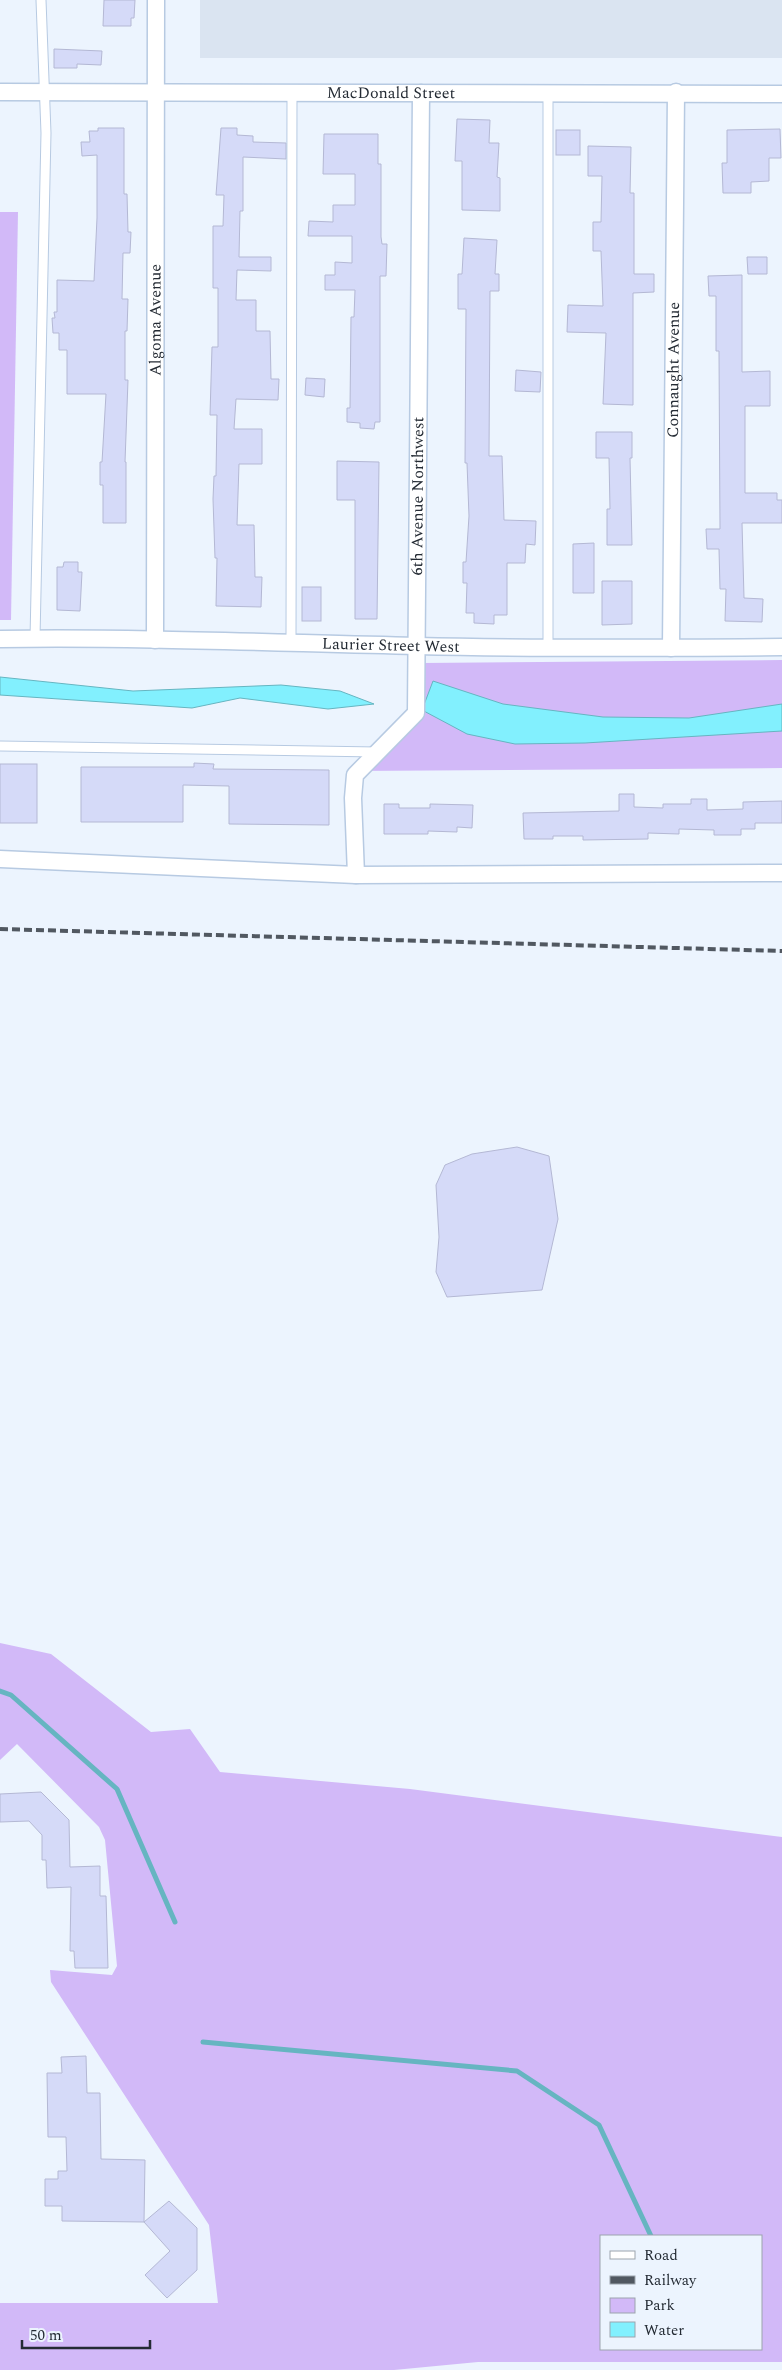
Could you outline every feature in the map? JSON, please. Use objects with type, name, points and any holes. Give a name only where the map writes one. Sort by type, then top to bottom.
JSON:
[{"type":"street","name":"Algoma Avenue","points":[[155,640],[156,0]]},
{"type":"street","name":"MacDonald Street","points":[[0,92],[676,92],[782,94]]},
{"type":"street","name":"6th Avenue Northwest","points":[[356,876],[353,798],[355,776],[416,714],[421,92]]},
{"type":"street","name":"Connaught Avenue","points":[[671,648],[676,92]]},
{"type":"street","name":"Laurier Street West","points":[[0,639],[291,642],[418,646],[782,647]]},
{"type":"street","points":[[0,859],[356,876],[782,873]]},
{"type":"lane","points":[[36,638],[46,133],[41,0]]},
{"type":"lane","points":[[291,642],[292,92]]},
{"type":"lane","points":[[548,92],[548,646]]},
{"type":"lane","points":[[0,746],[378,752]]},
{"type":"shaded area","points":[[200,0],[782,0],[782,58],[200,58]]},
{"type":"green space","points":[[0,212],[18,212],[11,620],[0,620]]},
{"type":"green space","points":[[782,660],[782,768],[353,771],[408,712],[422,663]]},
{"type":"green space","points":[[0,1643],[51,1654],[151,1732],[190,1729],[220,1772],[410,1789],[782,1837],[782,2362],[478,2362],[394,2370],[0,2370],[0,2303],[218,2303],[209,2225],[51,1982],[50,1970],[112,1975],[117,1966],[105,1840],[99,1827],[17,1744],[0,1760]]},
{"type":"water","points":[[0,677],[133,691],[281,685],[340,691],[374,704],[328,709],[240,698],[192,708],[0,695]]},
{"type":"water","points":[[433,681],[503,704],[603,717],[689,718],[782,704],[782,731],[585,743],[515,744],[467,734],[422,710]]},
{"type":"building","points":[[104,0],[135,0],[134,18],[131,18],[131,26],[103,26]]},
{"type":"building","points":[[54,49],[102,51],[101,65],[77,64],[77,68],[54,68]]},
{"type":"building","points":[[457,119],[490,120],[489,143],[499,143],[497,177],[500,178],[500,211],[462,210],[462,161],[455,161]]},
{"type":"building","points":[[98,128],[124,128],[124,194],[127,194],[128,232],[131,232],[130,253],[123,253],[122,299],[128,299],[127,331],[125,331],[125,380],[128,380],[125,462],[126,523],[103,523],[103,485],[100,485],[100,462],[102,462],[106,394],[67,394],[67,350],[59,350],[59,333],[53,333],[52,318],[55,318],[54,312],[57,312],[57,280],[94,281],[97,155],[82,156],[81,142],[90,142],[89,131],[98,131]]},
{"type":"building","points":[[221,128],[237,128],[237,135],[253,136],[253,142],[286,143],[286,159],[243,157],[243,211],[240,211],[239,257],[271,257],[271,271],[237,270],[236,300],[256,300],[256,331],[270,331],[271,379],[279,379],[278,400],[236,399],[234,429],[262,429],[262,464],[239,464],[237,525],[254,525],[255,577],[262,577],[261,607],[216,606],[217,558],[215,558],[213,499],[214,476],[216,476],[217,415],[210,415],[212,347],[218,347],[218,288],[213,288],[213,226],[223,226],[224,195],[216,195]]},
{"type":"building","points":[[780,129],[781,158],[769,158],[769,181],[751,182],[751,193],[723,193],[722,163],[727,163],[727,130]]},
{"type":"building","points":[[556,130],[580,130],[580,155],[556,155]]},
{"type":"building","points":[[324,134],[378,134],[378,164],[381,164],[381,237],[382,244],[387,244],[386,276],[380,276],[380,422],[375,422],[374,429],[360,428],[360,423],[347,422],[347,408],[350,408],[351,317],[354,317],[355,290],[325,290],[325,275],[335,275],[335,262],[352,263],[352,236],[308,236],[309,221],[333,222],[333,205],[355,205],[355,174],[323,174]]},
{"type":"building","points":[[588,146],[631,147],[630,193],[634,193],[634,274],[654,274],[654,292],[633,293],[633,405],[603,404],[606,333],[567,332],[568,305],[603,306],[601,251],[593,251],[593,222],[601,222],[602,176],[588,176]]},
{"type":"building","points":[[464,238],[497,240],[495,274],[499,274],[499,291],[490,291],[489,456],[502,456],[504,520],[536,521],[535,545],[526,544],[525,563],[507,563],[507,615],[494,615],[494,624],[474,623],[474,613],[466,613],[467,583],[463,583],[463,562],[466,562],[469,516],[467,463],[465,463],[466,309],[458,309],[458,274],[462,274]]},
{"type":"building","points":[[747,257],[767,257],[767,274],[748,274]]},
{"type":"building","points":[[742,275],[742,372],[770,371],[770,406],[745,406],[745,493],[777,493],[777,500],[782,500],[782,523],[742,523],[744,598],[763,599],[762,622],[725,621],[726,589],[720,589],[719,549],[707,549],[706,529],[720,529],[719,351],[716,351],[716,296],[709,296],[708,276]]},
{"type":"building","points":[[516,370],[541,372],[540,392],[515,391]]},
{"type":"building","points":[[306,378],[325,379],[324,397],[305,395]]},
{"type":"building","points":[[596,432],[632,432],[632,458],[630,458],[632,545],[607,545],[607,509],[610,509],[609,458],[596,458]]},
{"type":"building","points":[[337,461],[379,462],[377,619],[355,619],[355,500],[337,500]]},
{"type":"building","points":[[594,543],[594,593],[573,593],[573,544]]},
{"type":"building","points":[[64,562],[78,562],[78,572],[82,572],[80,611],[57,610],[57,567],[63,567]]},
{"type":"building","points":[[602,581],[632,581],[632,624],[602,625]]},
{"type":"building","points":[[302,587],[321,587],[321,621],[302,621]]},
{"type":"building","points":[[194,763],[214,764],[213,769],[329,770],[329,825],[229,824],[229,786],[183,785],[183,822],[81,822],[81,767],[194,767]]},
{"type":"building","points":[[0,764],[37,764],[37,823],[0,823]]},
{"type":"building","points":[[619,794],[634,794],[634,807],[663,808],[663,804],[691,804],[691,799],[707,799],[707,810],[743,809],[743,802],[782,801],[782,823],[755,823],[755,829],[741,829],[741,835],[714,835],[714,830],[679,829],[679,834],[648,833],[648,839],[583,840],[583,836],[553,836],[553,839],[524,839],[523,813],[619,811]]},
{"type":"building","points":[[384,804],[399,804],[399,808],[430,808],[430,804],[473,805],[472,828],[457,827],[457,832],[428,831],[428,834],[384,834]]},
{"type":"building","points":[[517,1147],[549,1156],[558,1219],[542,1290],[447,1297],[436,1272],[439,1237],[436,1185],[445,1165],[472,1154]]},
{"type":"building","points":[[41,1792],[69,1820],[70,1867],[100,1866],[100,1896],[106,1896],[108,1968],[75,1968],[74,1951],[70,1951],[71,1887],[47,1888],[46,1860],[42,1860],[42,1835],[29,1821],[0,1822],[0,1794]]},
{"type":"building","points":[[86,2056],[87,2093],[100,2093],[101,2159],[145,2160],[144,2222],[62,2221],[62,2206],[45,2206],[45,2179],[58,2179],[58,2171],[67,2171],[66,2137],[48,2137],[47,2073],[62,2073],[61,2057]]},
{"type":"building","points":[[169,2201],[197,2228],[197,2270],[167,2298],[145,2275],[170,2251],[144,2222]]},
{"type":"waterway","points":[[0,1691],[11,1695],[117,1789],[175,1922]]},
{"type":"waterway","points":[[203,2042],[517,2071],[599,2125],[651,2235]]},
{"type":"railway","points":[[0,929],[782,951]]}]
